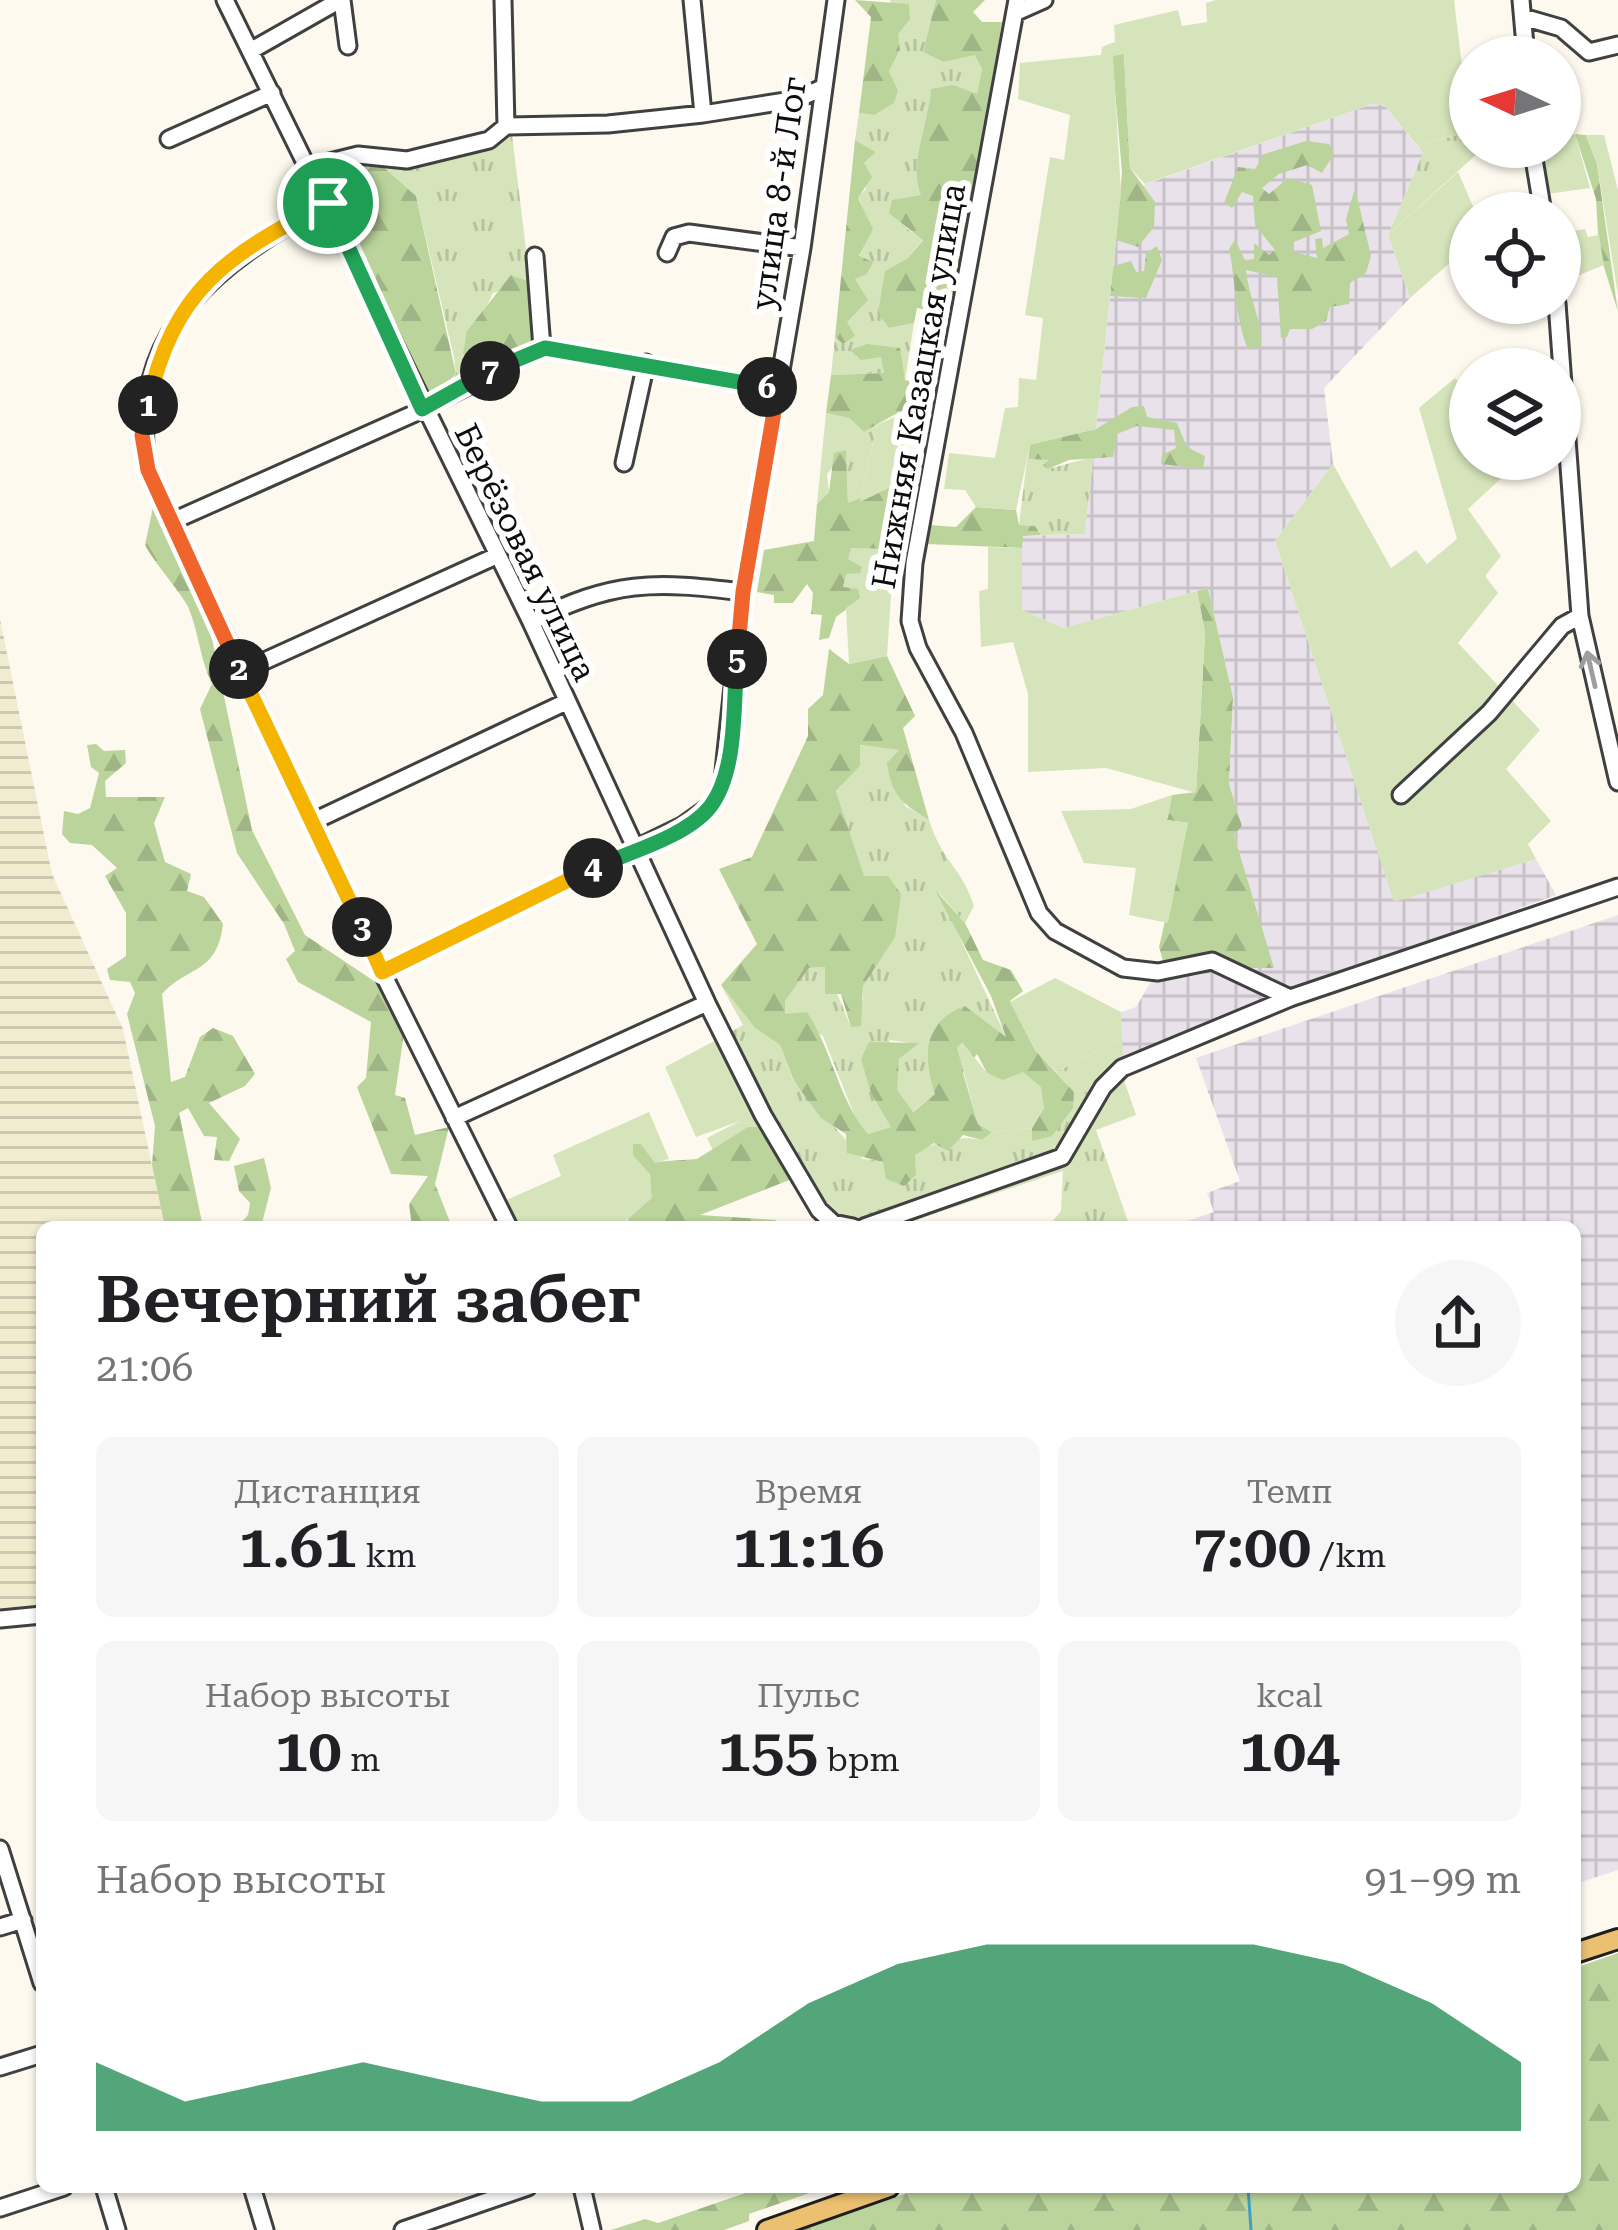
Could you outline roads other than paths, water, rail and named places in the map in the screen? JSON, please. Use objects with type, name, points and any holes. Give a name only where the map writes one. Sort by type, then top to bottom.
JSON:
[{"type":"main road","points":[[1581,1952],[1618,1939]]},
{"type":"main road","points":[[767,2230],[872,2193]]},
{"type":"street","name":"Берёзовая улица","points":[[225,0],[328,203],[422,409],[531,622],[707,1003],[763,1115],[819,1210],[831,1221]]},
{"type":"street","points":[[252,50],[341,0],[348,46]]},
{"type":"street","points":[[503,0],[506,126]]},
{"type":"street","points":[[692,0],[703,114]]},
{"type":"street","name":"улица 8-й Лог","points":[[382,972],[704,813],[723,780],[743,592],[802,248],[836,0]]},
{"type":"street","name":"Нижняя Казацкая улица","points":[[1044,0],[1017,6],[946,375],[914,563],[910,620],[1028,891],[1055,932],[1123,968],[1158,971],[1212,962],[1290,998]]},
{"type":"street","points":[[1522,9],[1561,28],[1589,52],[1618,46]]},
{"type":"street","points":[[310,167],[358,155],[407,160],[489,140],[506,126],[608,124],[703,114],[798,99],[824,87]]},
{"type":"street","points":[[169,139],[272,93]]},
{"type":"street","points":[[328,203],[262,237],[179,311],[162,350],[142,435],[148,470],[382,972],[506,1221]]},
{"type":"street","points":[[667,253],[674,238],[689,232],[802,248]]},
{"type":"street","points":[[535,256],[542,348]]},
{"type":"street","points":[[1559,324],[1580,616],[1618,782]]},
{"type":"street","points":[[173,521],[422,409],[542,348],[778,389]]},
{"type":"street","points":[[625,463],[646,364]]},
{"type":"street","points":[[240,672],[496,556]]},
{"type":"street","points":[[531,622],[592,592],[621,585],[666,583],[743,592]]},
{"type":"street","points":[[1401,795],[1489,713],[1562,626],[1580,616]]},
{"type":"street","points":[[314,821],[566,702]]},
{"type":"street","points":[[881,1221],[1062,1157],[1103,1087],[1122,1069],[1290,998],[1618,887]]},
{"type":"street","points":[[454,1118],[707,1003]]},
{"type":"street","points":[[0,1619],[36,1616]]},
{"type":"street","points":[[0,1849],[36,1963]]},
{"type":"street","points":[[0,1927],[23,1920]]},
{"type":"street","points":[[0,2067],[36,2056]]},
{"type":"street","points":[[0,2207],[45,2193]]},
{"type":"street","points":[[106,2193],[117,2230]]},
{"type":"street","points":[[254,2193],[265,2230]]},
{"type":"street","points":[[403,2230],[511,2193]]},
{"type":"street","points":[[583,2193],[592,2230]]},
{"type":"waterway","points":[[1248,2193],[1251,2230]]}]
